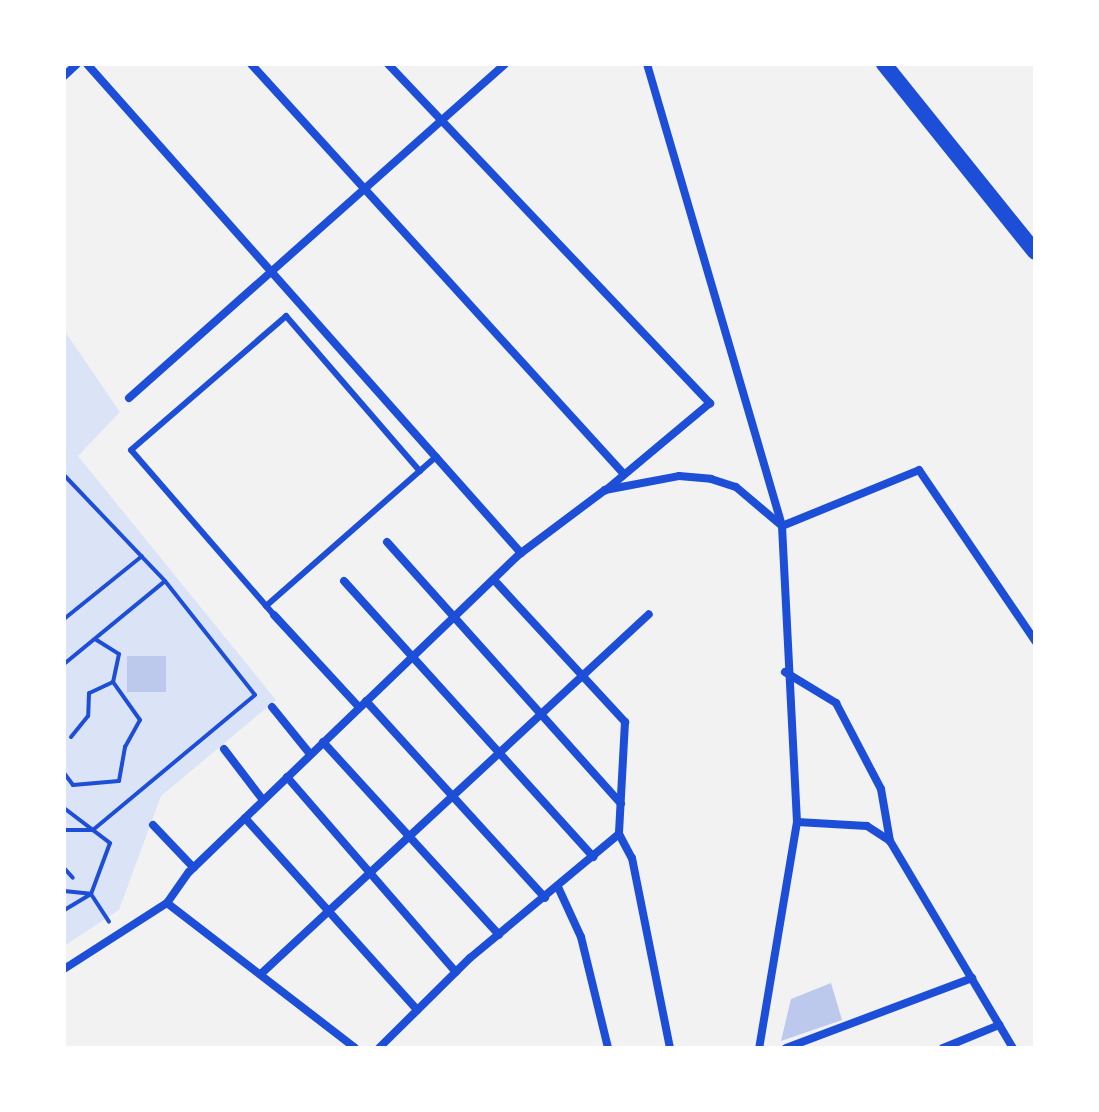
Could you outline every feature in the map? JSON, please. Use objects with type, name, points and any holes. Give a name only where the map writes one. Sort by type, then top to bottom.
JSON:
[{"type":"main road","points":[[884,64],[1035,252]]},
{"type":"street","points":[[64,76],[77,64]]},
{"type":"street","points":[[87,64],[273,268],[521,553]]},
{"type":"street","points":[[251,64],[622,472]]},
{"type":"street","points":[[64,969],[167,903],[194,868],[521,553],[605,490],[622,472],[710,403],[438,123],[388,64]]},
{"type":"street","points":[[129,398],[505,64]]},
{"type":"street","points":[[647,64],[782,526],[785,672],[797,822],[759,1048]]},
{"type":"street","points":[[782,526],[919,470],[1035,641]]},
{"type":"street","points":[[605,490],[679,476],[711,479],[736,487],[782,526]]},
{"type":"street","points":[[387,542],[621,804]]},
{"type":"street","points":[[344,581],[593,857]]},
{"type":"street","points":[[495,581],[625,722],[619,834],[632,858],[670,1048]]},
{"type":"street","points":[[263,972],[649,614]]},
{"type":"street","points":[[274,615],[453,796],[545,898]]},
{"type":"street","points":[[785,672],[836,703],[881,789],[890,841],[1013,1048]]},
{"type":"street","points":[[272,707],[310,754]]},
{"type":"street","points":[[323,742],[499,935]]},
{"type":"street","points":[[224,749],[263,800]]},
{"type":"street","points":[[287,777],[456,972]]},
{"type":"street","points":[[245,818],[417,1010]]},
{"type":"street","points":[[797,822],[867,826],[890,841]]},
{"type":"street","points":[[153,825],[194,868]]},
{"type":"street","points":[[379,1048],[456,972],[619,834]]},
{"type":"street","points":[[558,887],[581,937],[608,1048]]},
{"type":"street","points":[[167,903],[263,972],[355,1048]]},
{"type":"street","points":[[786,1048],[972,978]]},
{"type":"street","points":[[943,1048],[999,1025]]},
{"type":"lane","points":[[274,615],[131,450],[286,316],[420,471]]},
{"type":"lane","points":[[266,606],[437,456]]},
{"type":"path","points":[[64,475],[165,581],[255,695],[93,830],[64,830]]},
{"type":"path","points":[[64,619],[142,556]]},
{"type":"path","points":[[64,664],[165,581]]},
{"type":"path","points":[[64,773],[73,785],[119,781],[125,747],[140,720],[113,682],[119,654],[95,639]]},
{"type":"path","points":[[71,737],[88,716],[89,693],[113,682]]},
{"type":"path","points":[[64,808],[110,843],[91,894],[64,910]]},
{"type":"path","points":[[64,868],[73,878],[64,877]]},
{"type":"path","points":[[64,899],[64,891],[91,894]]},
{"type":"path","points":[[91,894],[116,933]]},
{"type":"shaded area","points":[[64,330],[120,412],[78,456],[276,700],[161,796],[119,910],[64,946]]},
{"type":"building","points":[[127,656],[166,656],[166,692],[127,692]]},
{"type":"building","points":[[831,983],[842,1020],[781,1041],[791,999]]}]
